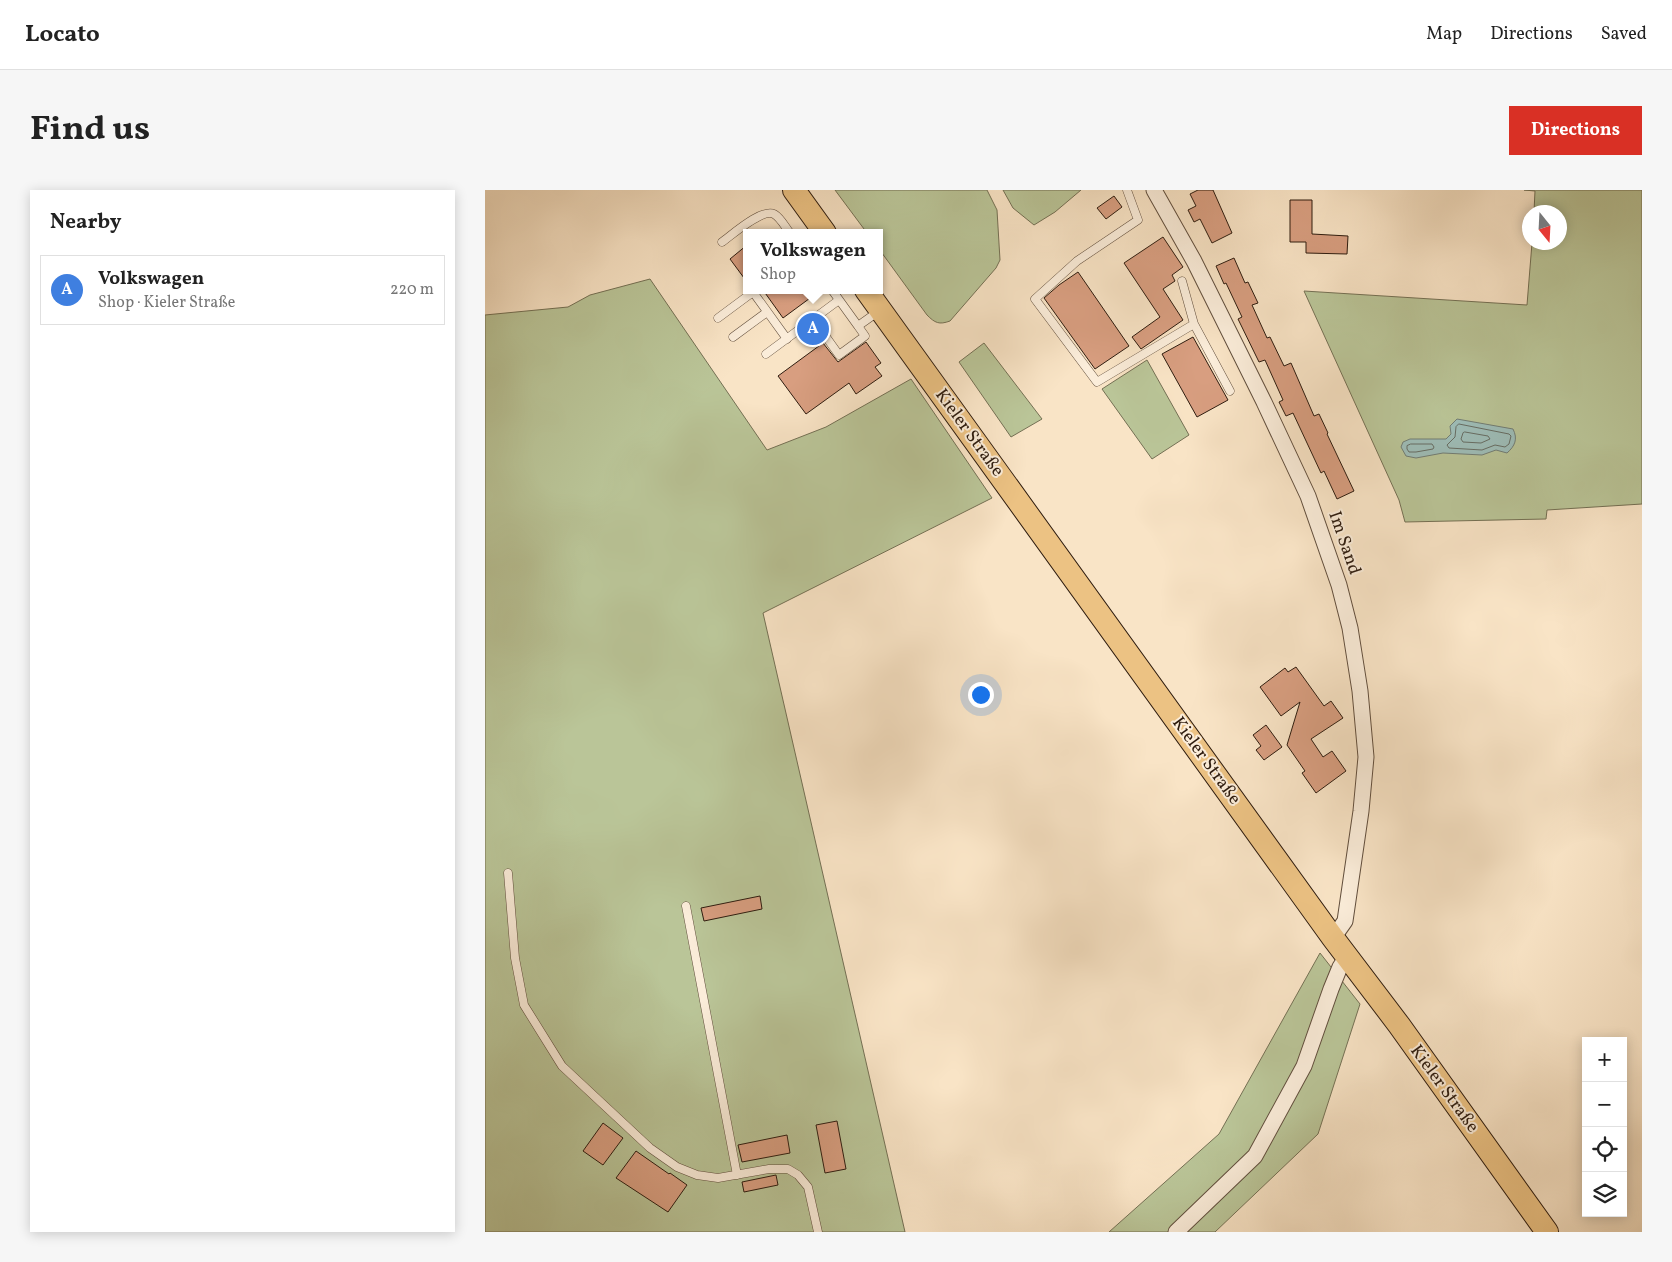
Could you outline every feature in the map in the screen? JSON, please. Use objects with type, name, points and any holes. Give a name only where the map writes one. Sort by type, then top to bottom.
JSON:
[{"type":"main road","points":[[794,190],[822,229]]},
{"type":"main road","name":"Kieler Straße","points":[[869,294],[1547,1232]]},
{"type":"street","name":"Im Sand","points":[[1154,190],[1194,261],[1308,496],[1339,585],[1350,628],[1360,691],[1366,757],[1361,811],[1345,922],[1333,938]]},
{"type":"street","points":[[1176,1232],[1255,1156],[1304,1066],[1334,981],[1347,956]]},
{"type":"lane","points":[[1127,190],[1138,220],[1077,261],[1035,299],[1097,382],[1194,324]]},
{"type":"lane","points":[[722,242],[761,215],[769,213],[776,215],[787,229]]},
{"type":"lane","points":[[1182,281],[1194,324],[1230,391]]},
{"type":"lane","points":[[719,318],[750,294]]},
{"type":"lane","points":[[754,294],[787,339]]},
{"type":"lane","points":[[814,320],[839,355],[865,336],[835,294]]},
{"type":"lane","points":[[766,354],[839,300]]},
{"type":"lane","points":[[858,326],[881,310]]},
{"type":"lane","points":[[733,336],[767,312]]},
{"type":"lane","points":[[508,872],[515,958],[524,1005],[562,1066],[650,1148],[677,1167],[697,1175],[718,1178],[769,1169],[787,1169],[797,1175],[807,1187],[813,1205],[817,1232]]},
{"type":"lane","points":[[686,906],[737,1175]]},
{"type":"green space","points":[[835,190],[987,190],[997,210],[1000,260],[996,268],[950,321],[940,323],[927,315],[883,254],[883,229],[864,229]]},
{"type":"green space","points":[[1003,190],[1081,190],[1055,212],[1034,225],[1013,208]]},
{"type":"green space","points":[[1524,190],[1642,190],[1642,504],[1547,510],[1546,519],[1405,522],[1399,500],[1304,291],[1527,305],[1531,250],[1567,250],[1567,205],[1534,205],[1535,191]]},
{"type":"green space","points":[[650,279],[767,450],[826,427],[911,379],[992,498],[763,613],[905,1232],[485,1232],[485,315],[568,307],[590,295]]},
{"type":"green space","points":[[984,343],[1042,419],[1011,437],[959,362]]},
{"type":"green space","points":[[1147,360],[1189,435],[1152,459],[1102,389]]},
{"type":"green space","points":[[1320,953],[1360,1004],[1318,1134],[1215,1232],[1109,1232],[1219,1134]]},
{"type":"water","points":[[1457,419],[1513,429],[1515,436],[1514,445],[1507,453],[1496,450],[1482,455],[1443,453],[1416,458],[1406,456],[1401,447],[1403,442],[1410,439],[1446,439],[1451,434],[1450,426]]},
{"type":"building","points":[[1198,190],[1213,190],[1232,233],[1212,243],[1200,219],[1194,222],[1188,210],[1196,206],[1190,194]]},
{"type":"building","points":[[1114,196],[1122,207],[1106,219],[1097,208]]},
{"type":"building","points":[[1290,200],[1312,200],[1312,234],[1348,236],[1347,254],[1306,253],[1306,242],[1290,242]]},
{"type":"building","points":[[1163,237],[1183,267],[1172,275],[1175,281],[1163,289],[1183,320],[1141,349],[1132,337],[1160,317],[1124,263]]},
{"type":"building","points":[[743,248],[743,277],[730,259]]},
{"type":"building","points":[[1234,258],[1245,283],[1248,282],[1258,303],[1252,305],[1267,338],[1270,337],[1284,366],[1291,363],[1314,416],[1319,414],[1354,491],[1337,499],[1324,471],[1321,473],[1293,413],[1286,416],[1279,402],[1283,400],[1265,360],[1259,362],[1238,319],[1242,317],[1216,266]]},
{"type":"building","points":[[1078,272],[1129,346],[1095,369],[1044,298]]},
{"type":"building","points":[[766,294],[816,294],[783,318]]},
{"type":"building","points":[[1193,337],[1228,400],[1197,417],[1162,354]]},
{"type":"building","points":[[866,342],[881,363],[875,367],[882,376],[856,394],[849,383],[806,414],[778,376],[823,343],[838,362]]},
{"type":"building","points":[[1296,667],[1324,706],[1331,701],[1343,718],[1311,739],[1323,757],[1332,751],[1346,771],[1316,793],[1302,773],[1305,771],[1287,745],[1300,702],[1281,716],[1260,687],[1285,668],[1288,672]]},
{"type":"building","points":[[1266,725],[1282,747],[1264,760],[1256,750],[1261,746],[1253,735]]},
{"type":"building","points":[[760,896],[762,909],[704,921],[701,908]]},
{"type":"building","points":[[837,1121],[846,1169],[825,1173],[816,1125]]},
{"type":"building","points":[[603,1123],[623,1138],[603,1165],[583,1151]]},
{"type":"building","points":[[787,1135],[790,1153],[742,1162],[738,1145]]},
{"type":"building","points":[[636,1151],[687,1185],[668,1212],[616,1178]]},
{"type":"building","points":[[776,1175],[778,1185],[744,1192],[742,1182]]},
{"type":"place","name":"Volkswagen","points":[[813,329]]}]
